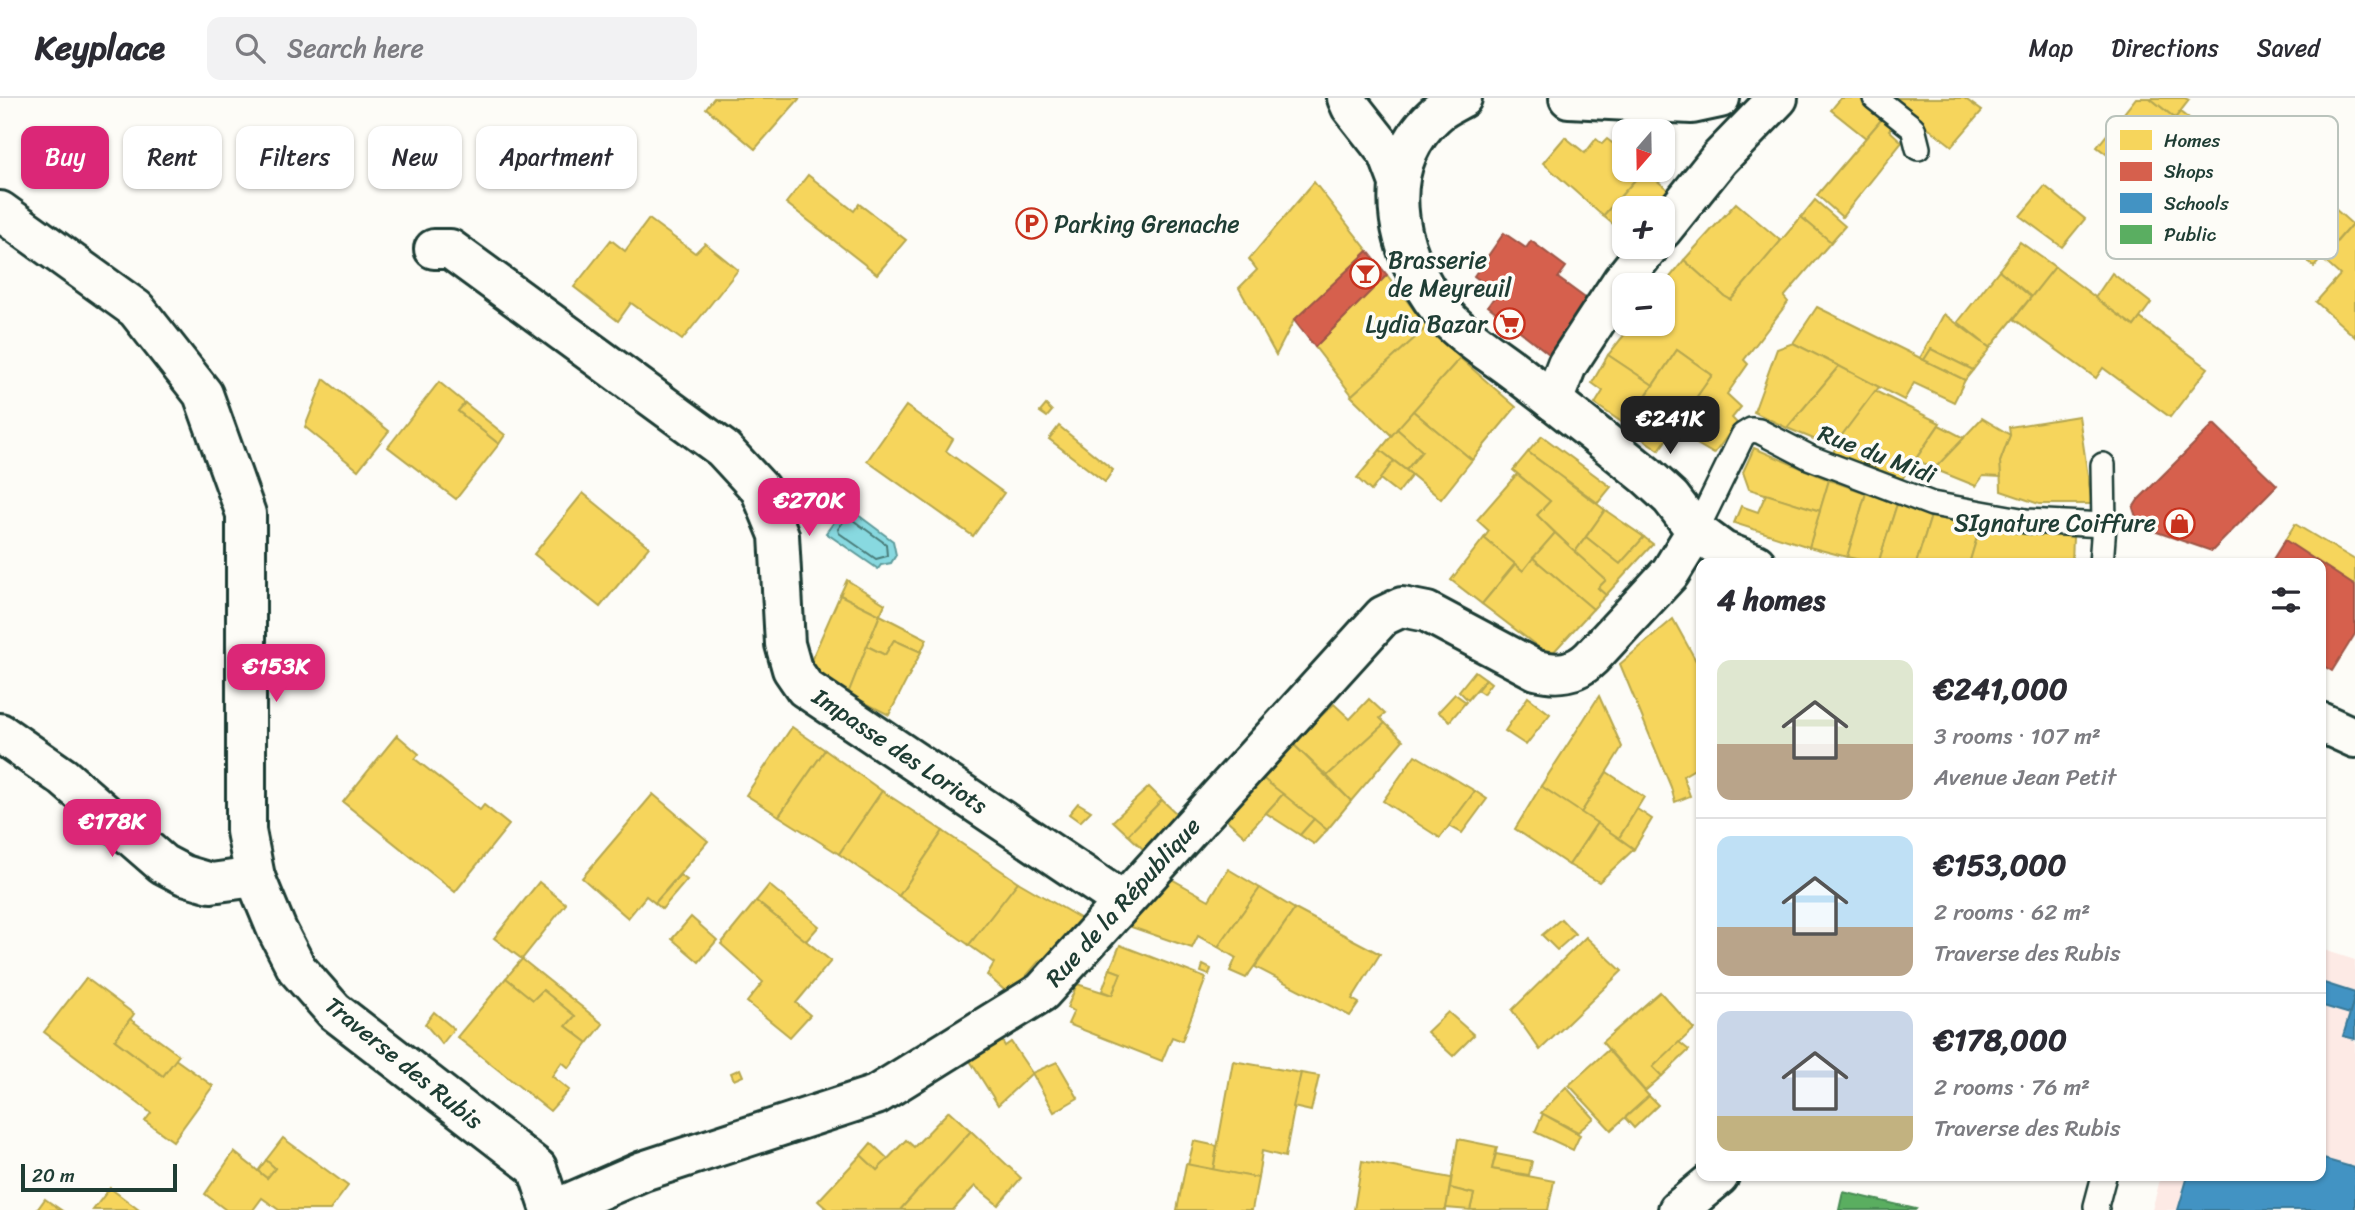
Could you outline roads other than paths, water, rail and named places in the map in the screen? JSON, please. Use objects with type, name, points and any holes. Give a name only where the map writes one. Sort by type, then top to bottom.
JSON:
[{"type":"street","points":[[1347,98],[1388,154],[1399,183]]},
{"type":"street","points":[[1462,98],[1435,115],[1416,138],[1404,160],[1399,183],[1399,215],[1406,250],[1423,286],[1451,322],[1671,498],[1696,531],[1723,551],[1741,558]]},
{"type":"street","points":[[1569,98],[1706,101],[1706,114],[1716,127],[1721,140],[1719,159]]},
{"type":"street","points":[[1675,214],[1719,159],[1778,98]]},
{"type":"street","name":"Traverse des Rubis","points":[[0,211],[136,309],[203,394],[246,514],[246,831],[255,877],[297,969],[334,1011],[537,1168],[552,1210]]},
{"type":"street","name":"Impasse des Loriots","points":[[434,248],[450,249],[723,449],[760,489],[779,535],[785,644],[792,669],[805,688],[1122,901]]},
{"type":"street","points":[[1553,401],[1567,365],[1639,259]]},
{"type":"street","name":"Rue de la République","points":[[552,1210],[643,1171],[876,1095],[1042,992],[1383,616],[1402,607],[1427,612],[1536,670],[1552,674],[1569,672],[1583,666],[1670,573],[1696,531]]},
{"type":"street","points":[[2326,725],[2355,738]]},
{"type":"street","points":[[0,733],[62,777],[163,864],[184,875],[211,883],[255,877]]},
{"type":"street","points":[[1678,1210],[1713,1181]]},
{"type":"lane","points":[[1875,98],[1913,128],[1918,148]]},
{"type":"lane","name":"Rue du Midi","points":[[1696,531],[1743,435],[1751,430],[1759,431],[1811,458],[1932,504],[2026,521],[2104,525]]},
{"type":"lane","points":[[2101,558],[2103,465]]},
{"type":"lane","points":[[2097,1210],[2095,1206],[2102,1181]]},
{"type":"water","points":[[846,506],[893,541],[896,555],[891,563],[881,565],[878,569],[826,533]]},
{"type":"place","name":"Parking Grenache","points":[[1031,224]]},
{"type":"place","name":"Brasserie de Meyreuil","points":[[1365,274]]},
{"type":"place","name":"Lydia Bazar","points":[[1510,324]]},
{"type":"place","name":"SIgnature Coiffure","points":[[2179,523]]}]
